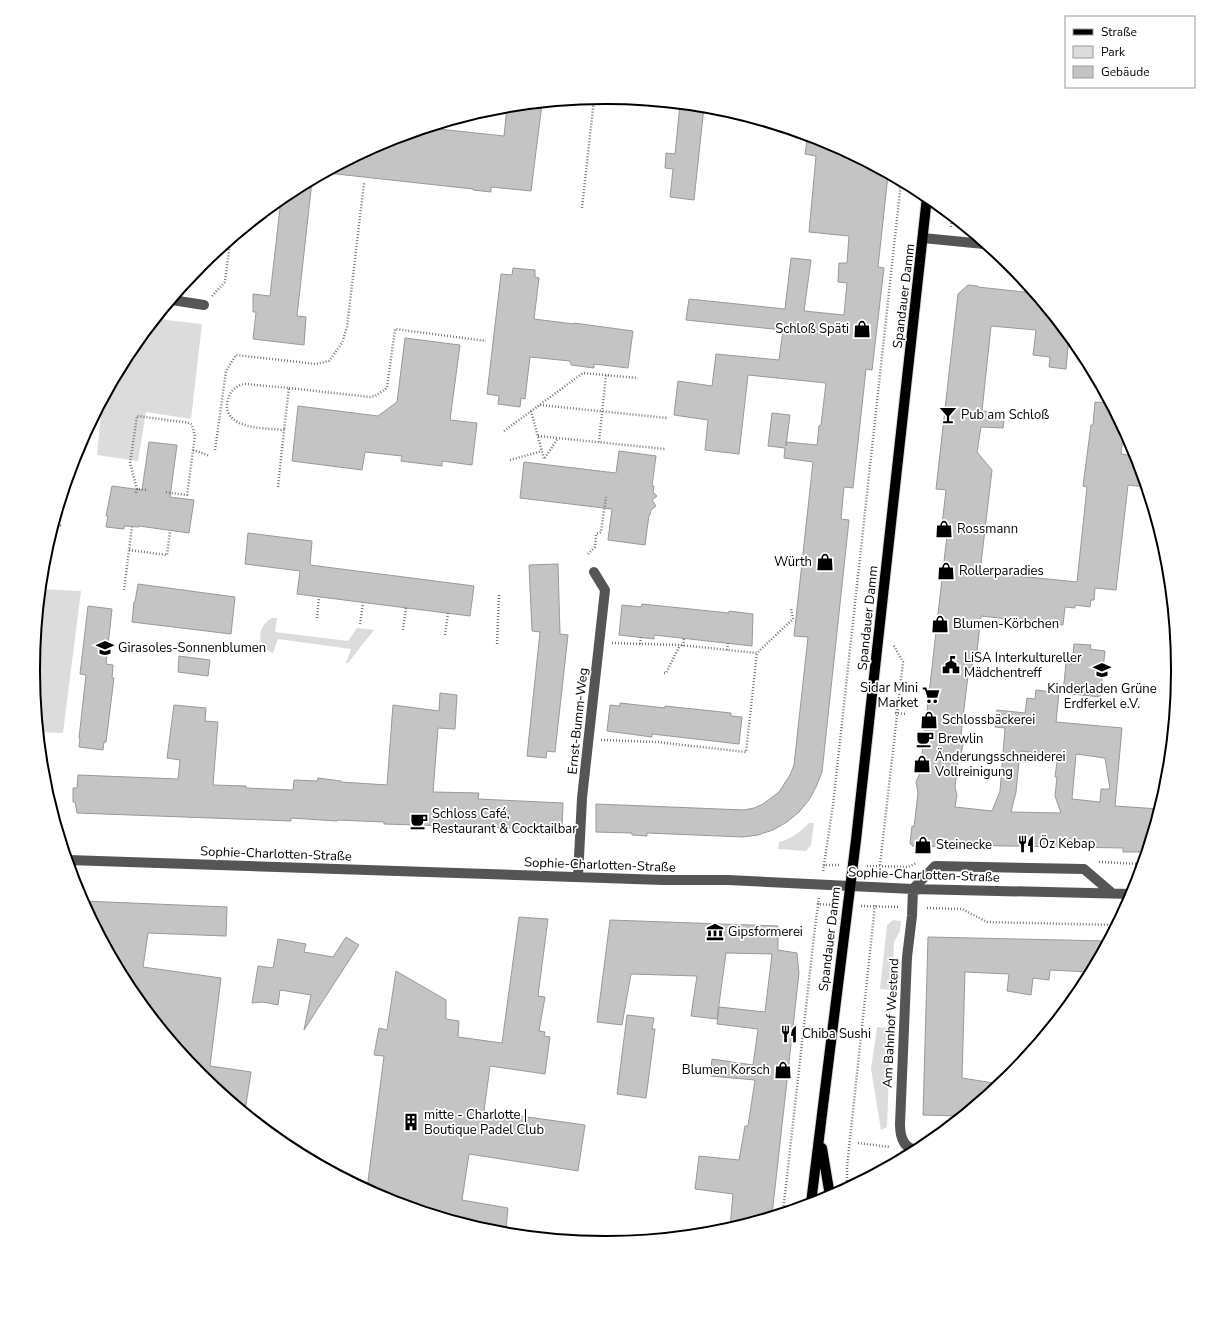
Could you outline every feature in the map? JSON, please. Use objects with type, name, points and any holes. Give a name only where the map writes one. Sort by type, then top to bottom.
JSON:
[{"type":"main road","name":"Spandauer Damm","points":[[812,1196],[850,885],[926,204]]},
{"type":"main road","name":"Spandauer Damm","points":[[820,1136],[829,1189]]},
{"type":"street","points":[[923,238],[976,243]]},
{"type":"street","points":[[177,301],[204,305]]},
{"type":"street","name":"Ernst-Bumm-Weg","points":[[578,877],[582,798],[605,590],[594,572]]},
{"type":"street","name":"Sophie-Charlotten-Straße","points":[[73,860],[670,880],[728,880],[913,889],[1125,894]]},
{"type":"street","points":[[913,889],[936,866],[1084,869],[1112,893]]},
{"type":"street","name":"Am Bahnhof Westend","points":[[909,1147],[905,1144],[900,1135],[900,1124],[907,957],[912,916],[913,889]]},
{"type":"path","points":[[582,208],[593,105]]},
{"type":"path","points":[[215,450],[226,371],[236,355],[316,364],[329,361],[342,343],[346,327],[364,183]]},
{"type":"path","points":[[828,843],[900,188]]},
{"type":"path","points":[[204,305],[225,282],[229,249]]},
{"type":"path","points":[[284,430],[237,423],[229,412],[227,402],[229,395],[233,390],[242,384],[249,384],[370,397],[375,396],[387,388],[395,330],[486,341]]},
{"type":"path","points":[[504,431],[583,372],[638,378]]},
{"type":"path","points":[[599,442],[606,375]]},
{"type":"path","points":[[278,487],[289,388]]},
{"type":"path","points":[[539,405],[667,418]]},
{"type":"path","points":[[531,411],[544,459],[558,438]]},
{"type":"path","points":[[136,493],[137,489],[130,463],[137,416],[190,423],[192,426],[195,436],[187,496],[164,492]]},
{"type":"path","points":[[538,436],[666,449]]},
{"type":"path","points":[[193,450],[210,456]]},
{"type":"path","points":[[510,460],[542,451]]},
{"type":"path","points":[[137,489],[148,490]]},
{"type":"path","points":[[588,554],[595,547],[596,534],[601,532],[606,497]]},
{"type":"path","points":[[124,590],[132,527]]},
{"type":"path","points":[[129,550],[167,555],[170,532]]},
{"type":"path","points":[[497,644],[499,595]]},
{"type":"path","points":[[317,618],[320,597]]},
{"type":"path","points":[[360,624],[363,603]]},
{"type":"path","points":[[403,630],[406,608]]},
{"type":"path","points":[[599,740],[657,742],[746,752],[757,653],[793,619],[791,610]]},
{"type":"path","points":[[445,635],[448,613]]},
{"type":"path","points":[[640,644],[641,638]]},
{"type":"path","points":[[664,673],[666,673],[682,646],[684,638]]},
{"type":"path","points":[[610,643],[682,646],[757,653]]},
{"type":"path","points":[[727,650],[728,643]]},
{"type":"path","points":[[883,840],[896,713],[903,662]]},
{"type":"path","points":[[896,713],[906,714]]},
{"type":"path","points":[[926,908],[962,909],[987,922],[1110,925]]},
{"type":"path","points":[[846,1181],[873,924]]},
{"type":"path","points":[[784,1206],[815,927]]},
{"type":"path","points":[[858,1143],[890,1147]]},
{"type":"green space","points":[[162,320],[202,324],[191,419],[146,412],[138,461],[97,455],[101,415],[135,356]]},
{"type":"green space","points":[[46,589],[81,591],[63,733],[44,732],[41,707],[40,670],[41,633]]},
{"type":"green space","points":[[272,618],[277,618],[275,632],[348,641],[357,628],[374,630],[348,663],[346,663],[351,649],[278,639],[273,653],[267,650],[263,646],[260,636],[263,626]]},
{"type":"green space","points":[[809,823],[814,823],[811,845],[806,851],[778,849],[779,842],[796,835]]},
{"type":"green space","points":[[893,920],[901,921],[900,931],[894,942],[887,1127],[881,1130],[871,1069],[877,1027],[887,1028],[890,990],[880,989],[887,925]]},
{"type":"building","points":[[541,108],[531,191],[491,187],[491,192],[335,174],[389,148],[442,129],[504,136],[506,113]]},
{"type":"building","points":[[680,109],[703,113],[694,200],[670,197],[673,169],[665,168],[666,153],[675,154]]},
{"type":"building","points":[[807,142],[856,163],[887,180],[878,267],[884,268],[872,370],[866,369],[853,488],[844,487],[841,519],[849,520],[822,772],[809,800],[799,812],[787,822],[773,830],[758,835],[743,837],[647,833],[647,836],[632,835],[632,833],[596,832],[596,804],[744,810],[763,804],[779,792],[790,775],[794,765],[808,637],[794,636],[813,462],[784,458],[785,448],[768,446],[772,413],[790,415],[787,442],[817,445],[826,383],[748,375],[739,454],[705,450],[708,420],[674,415],[678,381],[712,386],[716,354],[779,360],[783,330],[686,320],[689,299],[785,309],[791,258],[811,260],[804,311],[844,315],[847,283],[838,282],[839,263],[847,263],[849,236],[809,232],[816,156],[805,154]]},
{"type":"building","points":[[311,187],[297,316],[306,317],[304,345],[253,339],[256,312],[253,312],[253,294],[270,296],[280,208]]},
{"type":"building","points":[[513,268],[535,270],[535,277],[539,278],[534,319],[633,331],[628,368],[594,364],[594,368],[571,365],[570,361],[530,357],[525,399],[521,398],[520,407],[498,404],[499,396],[487,394],[501,274],[512,275]]},
{"type":"building","points":[[968,285],[1026,292],[1068,345],[1066,369],[1049,367],[1050,357],[1033,355],[1036,330],[991,326],[982,411],[1005,413],[1003,428],[981,427],[977,452],[992,470],[980,572],[1077,582],[1087,487],[1083,486],[1091,425],[1093,425],[1095,402],[1104,403],[1113,420],[1122,441],[1121,454],[1128,455],[1140,486],[1128,485],[1116,590],[1095,588],[1094,600],[1091,600],[1090,607],[1075,605],[1075,608],[1065,607],[1063,625],[981,616],[977,651],[974,653],[972,668],[969,667],[960,743],[963,744],[960,761],[958,761],[955,787],[957,795],[955,807],[992,811],[1000,791],[1005,728],[995,727],[997,710],[1025,713],[1027,698],[1035,699],[1036,690],[1059,693],[1056,722],[1122,728],[1115,806],[1154,809],[1141,852],[1123,852],[1123,848],[951,845],[950,847],[912,846],[912,844],[910,844],[912,826],[914,827],[918,793],[916,782],[920,773],[947,535],[941,534],[946,490],[936,489],[958,294]],"holes":[[[1020,751],[1058,755],[1055,777],[1057,777],[1055,796],[1061,813],[1011,812],[1016,792]],[[1076,754],[1105,758],[1110,789],[1101,789],[1100,802],[1072,799]]]},
{"type":"building","points":[[405,338],[460,345],[450,420],[477,423],[472,465],[442,461],[442,466],[408,462],[401,461],[402,456],[365,452],[362,470],[292,461],[298,406],[378,416],[397,402]]},
{"type":"building","points":[[149,442],[177,445],[170,497],[194,500],[189,533],[139,526],[124,526],[124,529],[106,527],[108,516],[106,516],[112,486],[142,490]]},
{"type":"building","points":[[619,451],[656,456],[652,486],[654,486],[653,492],[657,496],[652,500],[656,506],[651,510],[649,515],[645,545],[608,540],[612,509],[520,498],[524,462],[616,473]]},
{"type":"building","points":[[248,533],[312,541],[310,565],[474,586],[470,616],[297,594],[300,571],[245,564]]},
{"type":"building","points":[[558,564],[560,634],[568,635],[555,752],[547,751],[546,758],[527,756],[540,632],[532,631],[529,565]]},
{"type":"building","points":[[138,584],[235,597],[231,634],[132,622]]},
{"type":"building","points":[[642,604],[753,614],[752,646],[654,635],[654,639],[619,635],[622,605],[641,607]]},
{"type":"building","points":[[88,606],[112,609],[106,664],[113,665],[112,678],[114,678],[106,742],[104,742],[103,750],[79,747],[86,675],[80,674]]},
{"type":"building","points":[[1074,644],[1091,645],[1090,649],[1105,651],[1100,697],[1063,693],[1066,663],[1072,664]]},
{"type":"building","points":[[179,656],[210,660],[208,676],[178,672]]},
{"type":"building","points":[[440,693],[457,695],[455,729],[438,728],[433,792],[479,793],[478,799],[563,803],[562,830],[526,829],[526,833],[512,832],[512,828],[384,824],[384,822],[291,818],[291,821],[77,813],[75,802],[73,802],[73,788],[77,788],[78,775],[178,779],[180,760],[167,758],[174,705],[206,708],[205,721],[218,722],[213,785],[293,790],[294,780],[317,781],[318,778],[341,782],[387,785],[393,705],[439,711]]},
{"type":"building","points":[[620,703],[731,713],[731,716],[742,717],[739,744],[652,734],[652,737],[607,731],[610,705],[620,706]]},
{"type":"building","points":[[90,901],[227,907],[226,936],[148,933],[143,967],[221,978],[210,1066],[251,1072],[246,1106],[206,1070],[180,1043],[157,1014],[135,984],[116,953]]},
{"type":"building","points":[[519,917],[548,919],[538,996],[545,997],[539,1031],[545,1032],[544,1036],[550,1037],[545,1074],[490,1066],[484,1111],[585,1125],[578,1171],[469,1154],[462,1200],[508,1208],[506,1227],[459,1216],[424,1205],[368,1183],[384,1056],[374,1055],[379,1028],[387,1030],[396,971],[446,1000],[446,1019],[459,1021],[458,1037],[502,1043]]},
{"type":"building","points":[[610,920],[778,926],[778,950],[797,953],[799,973],[773,1210],[731,1221],[733,1194],[695,1189],[699,1156],[739,1160],[745,1126],[748,1126],[755,1080],[710,1076],[712,1059],[753,1065],[758,1029],[717,1024],[719,1007],[765,1012],[772,954],[726,953],[717,1019],[691,1016],[697,976],[631,974],[622,1025],[597,1022]]},
{"type":"building","points":[[346,937],[359,945],[304,1030],[311,995],[280,990],[278,1005],[263,1002],[252,1003],[258,966],[273,968],[278,939],[306,944],[304,952],[333,957]]},
{"type":"building","points":[[928,937],[1102,941],[1084,972],[1050,970],[1049,980],[1033,978],[1031,995],[1007,991],[1009,974],[965,972],[962,1078],[991,1083],[954,1116],[923,1115]]},
{"type":"building","points":[[627,1015],[654,1018],[652,1029],[655,1029],[646,1098],[617,1094]]},
{"type":"place","name":"Schloß Späti","points":[[862,329]]},
{"type":"place","name":"Pub am Schloß","points":[[948,415]]},
{"type":"place","name":"Rossmann","points":[[944,529]]},
{"type":"place","name":"Würth","points":[[825,562]]},
{"type":"place","name":"Rollerparadies","points":[[946,571]]},
{"type":"place","name":"Blumen-Körbchen","points":[[940,624]]},
{"type":"place","name":"Girasoles-Sonnenblumen","points":[[105,648]]},
{"type":"place","name":"LiSA Interkultureller Mädchentreff","points":[[951,665]]},
{"type":"place","name":"Kinderladen Grüne Erdferkel e.V.","points":[[1102,670]]},
{"type":"place","name":"Sidar Mini Market","points":[[931,695]]},
{"type":"place","name":"Schlossbäckerei","points":[[929,720]]},
{"type":"place","name":"Brewlin","points":[[925,739]]},
{"type":"place","name":"Änderungsschneiderei Vollreinigung","points":[[922,764]]},
{"type":"place","name":"Schloss Café, Restaurant & Cocktailbar","points":[[419,821]]},
{"type":"place","name":"Öz Kebap","points":[[1026,844]]},
{"type":"place","name":"Steinecke","points":[[923,845]]},
{"type":"place","name":"Gipsformerei","points":[[715,932]]},
{"type":"place","name":"Chiba Sushi","points":[[789,1034]]},
{"type":"place","name":"Blumen Korsch","points":[[783,1070]]},
{"type":"place","name":"mitte - Charlotte | Boutique Padel Club","points":[[411,1122]]}]
